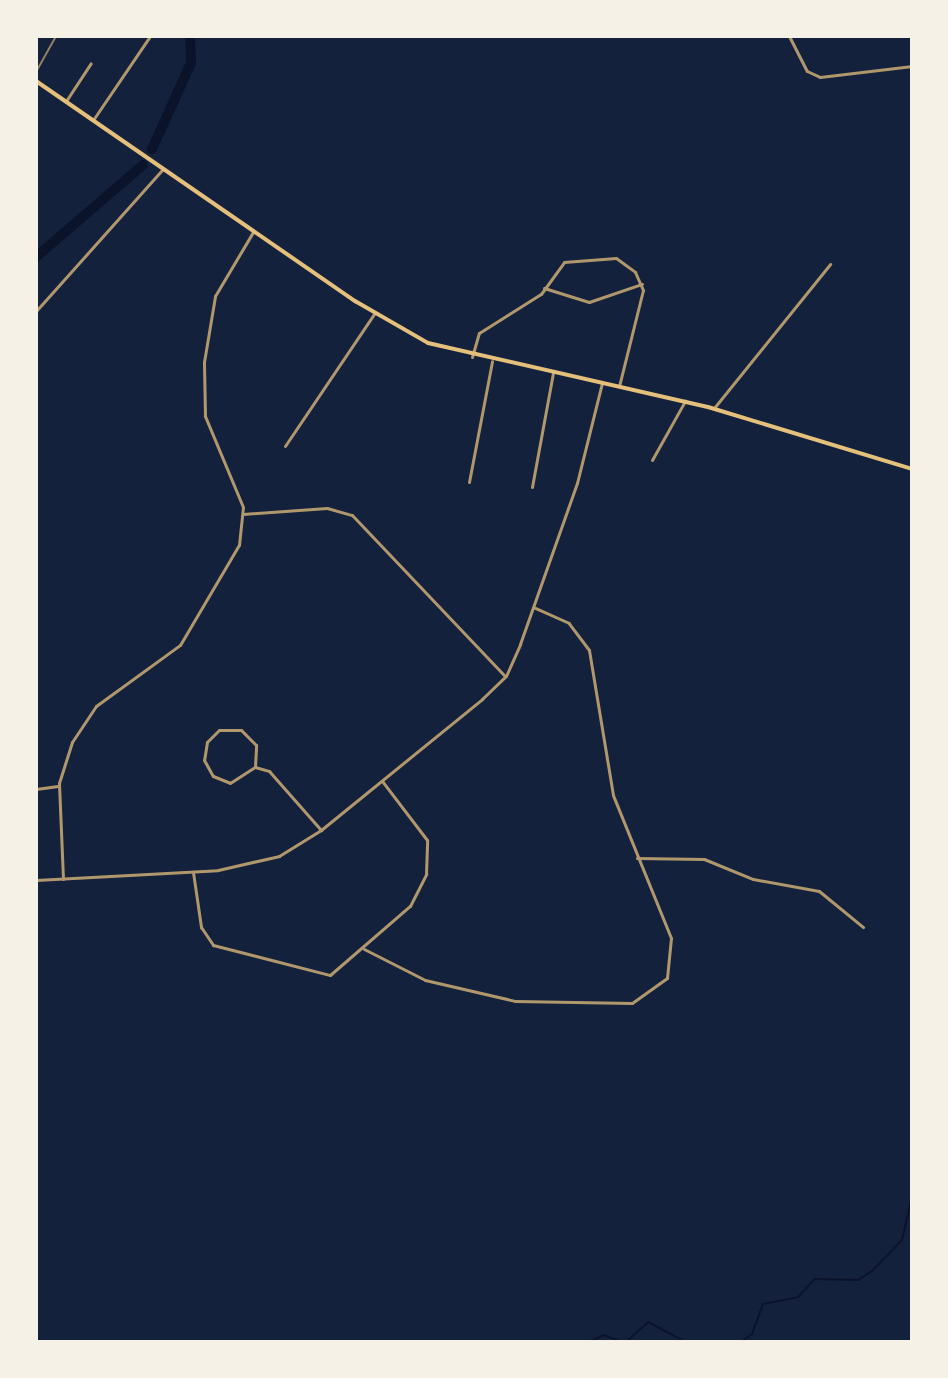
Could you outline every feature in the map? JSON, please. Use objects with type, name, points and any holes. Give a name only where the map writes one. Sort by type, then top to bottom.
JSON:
[{"type":"main road","points":[[36,81],[374,314],[472,357],[714,408],[912,469]]},
{"type":"street","points":[[93,120],[150,36]]},
{"type":"street","points":[[789,36],[807,71],[820,77],[912,66]]},
{"type":"street","points":[[66,101],[91,63]]},
{"type":"street","points":[[36,311],[163,169]]},
{"type":"street","points":[[63,879],[58,786],[72,742],[96,706],[187,636],[232,563],[243,514],[205,416],[204,362],[215,296],[253,232]]},
{"type":"street","points":[[472,357],[484,329],[544,288],[564,262],[577,258],[616,258],[642,284]]},
{"type":"street","points":[[714,408],[830,264]]},
{"type":"street","points":[[544,288],[589,302],[642,284]]},
{"type":"street","points":[[619,386],[642,284]]},
{"type":"street","points":[[285,446],[374,314]]},
{"type":"street","points":[[469,482],[492,361]]},
{"type":"street","points":[[532,487],[553,373]]},
{"type":"street","points":[[36,880],[193,872],[262,862],[321,830],[505,677],[577,483],[602,383]]},
{"type":"street","points":[[652,460],[682,400]]},
{"type":"street","points":[[243,514],[327,508],[352,515],[505,677]]},
{"type":"street","points":[[364,949],[425,980],[501,999],[639,1001],[664,984],[673,955],[613,795],[589,650],[569,623],[533,607]]},
{"type":"street","points":[[219,730],[241,730],[256,745],[255,767],[242,780],[218,780],[204,760],[207,742],[219,730]]},
{"type":"street","points":[[255,767],[288,785],[321,830]]},
{"type":"street","points":[[193,872],[203,933],[228,952],[324,977],[364,949],[410,906],[429,861],[419,827],[382,781]]},
{"type":"street","points":[[36,789],[58,786]]},
{"type":"street","points":[[637,858],[704,859],[753,879],[819,891],[863,927]]},
{"type":"waterway","points":[[152,149],[191,63],[190,36]]},
{"type":"waterway","points":[[36,257],[143,165]]},
{"type":"waterway","points":[[741,1342],[752,1334],[763,1304],[798,1297],[815,1279],[858,1280],[872,1271],[902,1240],[912,1196]]},
{"type":"waterway","points":[[626,1342],[648,1322],[686,1342]]},
{"type":"waterway","points":[[590,1342],[604,1335],[622,1342]]},
{"type":"railway","points":[[36,72],[56,36]]}]
